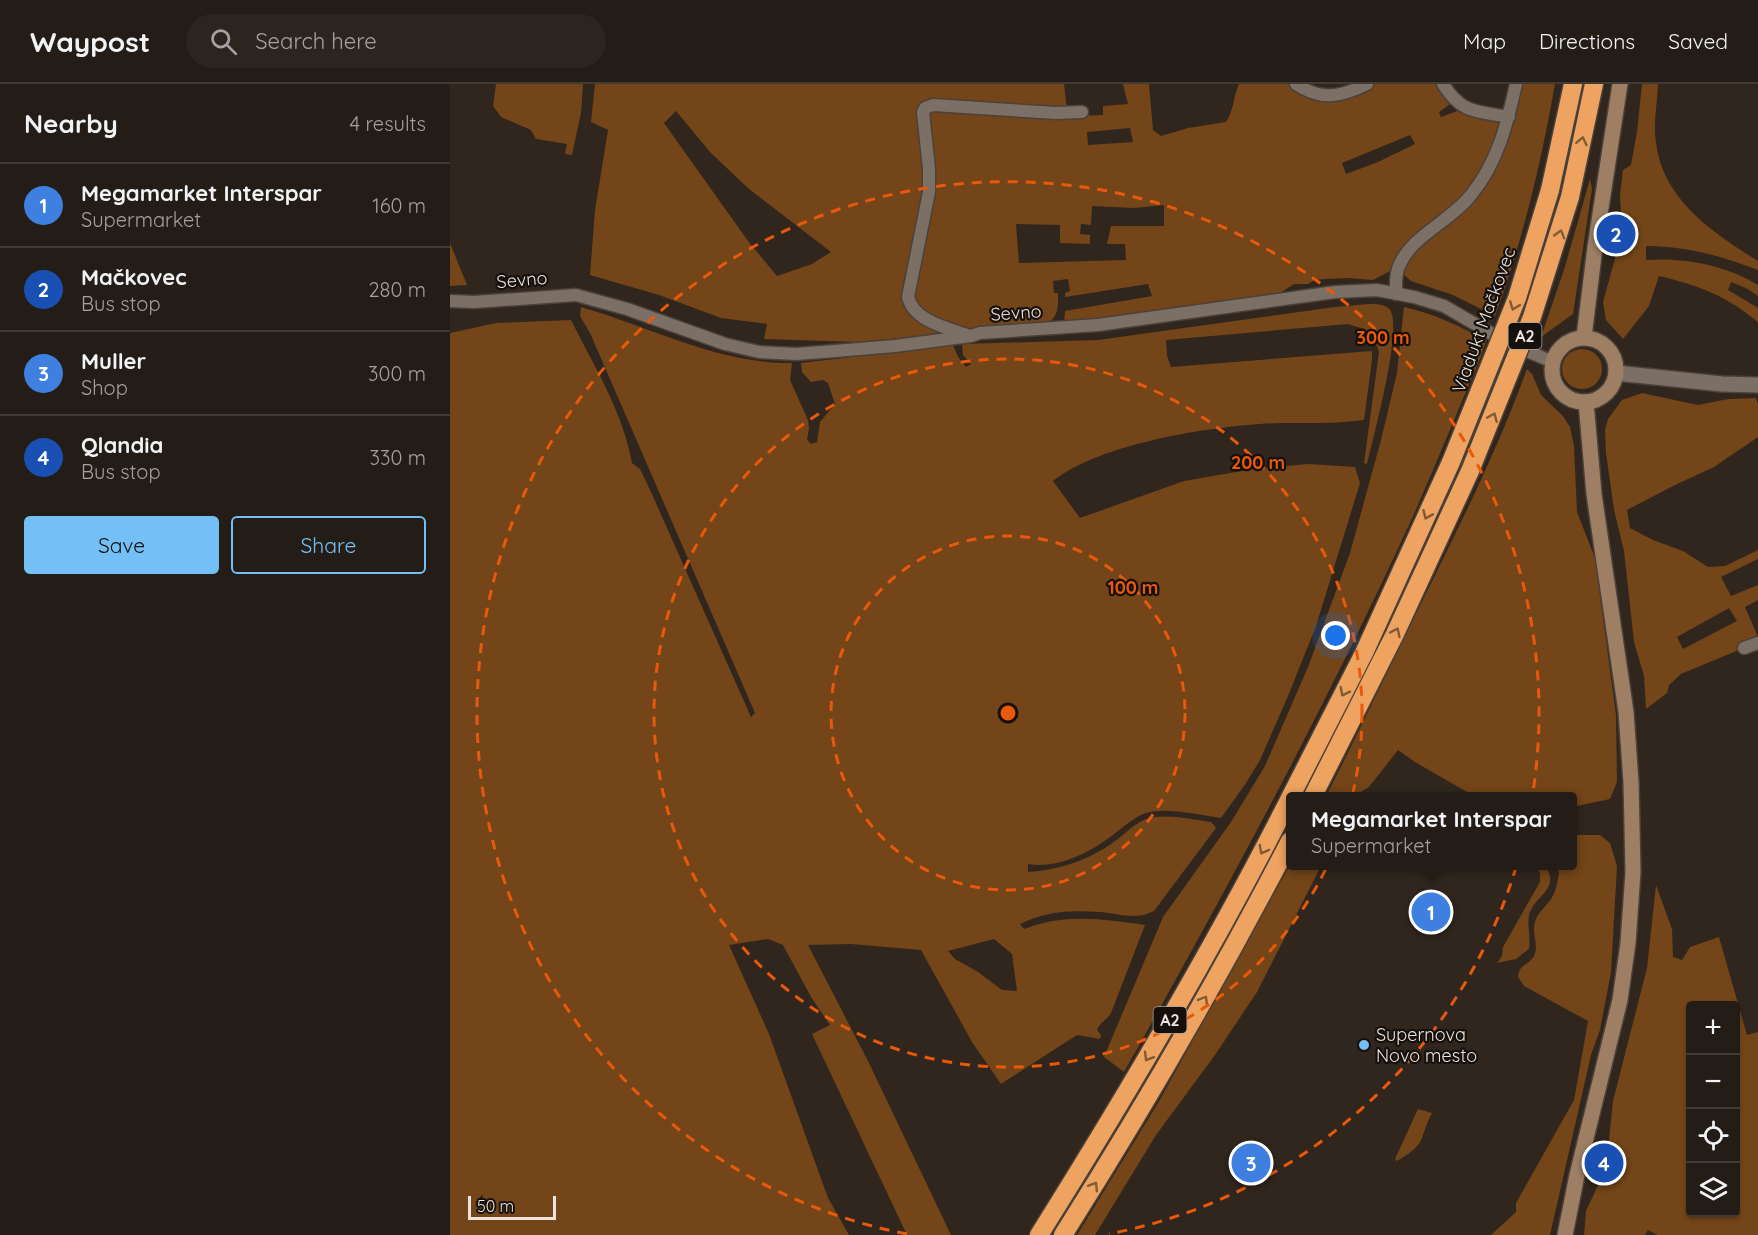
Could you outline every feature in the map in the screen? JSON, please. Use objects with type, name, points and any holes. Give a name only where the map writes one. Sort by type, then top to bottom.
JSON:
[{"type":"highway","name":"Viadukt Mačkovec","points":[[1293,792],[1364,653],[1451,462],[1517,298],[1550,190],[1573,84]]},
{"type":"highway","name":"A2","points":[[1315,792],[1395,634],[1470,471],[1532,317],[1570,198],[1594,84]]},
{"type":"highway","name":"A2","points":[[1039,1235],[1104,1131],[1220,933],[1286,805]]},
{"type":"highway","name":"A2","points":[[1063,1235],[1121,1142],[1237,943],[1286,849]]},
{"type":"main road","points":[[1584,337],[1620,84]]},
{"type":"main road","points":[[1584,337],[1601,341],[1608,347],[1616,364],[1614,382],[1609,390],[1594,401],[1586,402],[1575,401],[1558,390],[1553,380],[1552,362],[1561,346],[1575,338],[1584,337]]},
{"type":"main road","points":[[1565,1235],[1577,1175],[1620,1000],[1628,943],[1633,872],[1631,782],[1626,712],[1593,494],[1586,402]]},
{"type":"street","points":[[1296,84],[1308,92],[1324,96],[1336,95],[1367,84]]},
{"type":"street","points":[[1443,84],[1454,101],[1461,106],[1509,117]]},
{"type":"street","points":[[1396,294],[1398,267],[1407,252],[1470,197],[1496,156],[1509,117],[1516,84]]},
{"type":"street","points":[[971,336],[923,317],[910,306],[908,297],[929,192],[923,112],[925,108],[933,105],[1044,113],[1082,112]]},
{"type":"street","name":"Sevno","points":[[450,301],[474,302],[576,294],[627,309],[725,345],[759,352],[796,354],[895,346],[980,333],[1098,325],[1335,292],[1377,290],[1444,306],[1506,342],[1552,362]]},
{"type":"street","points":[[1616,373],[1722,384],[1758,385]]},
{"type":"street","points":[[1744,648],[1758,643]]},
{"type":"shaded area","points":[[496,84],[583,84],[581,113],[572,155],[565,154],[567,144],[536,139],[531,130],[501,117],[493,106]]},
{"type":"shaded area","points":[[595,84],[1064,84],[1067,109],[926,102],[920,104],[918,112],[927,179],[906,296],[948,334],[856,342],[764,339],[767,324],[721,318],[659,295],[590,275],[595,210],[608,130],[591,122]],"holes":[[[676,111],[710,152],[749,189],[831,252],[812,264],[777,276],[748,241],[664,123]]]},
{"type":"shaded area","points":[[1123,84],[1149,84],[1153,130],[1161,136],[1188,128],[1226,122],[1231,113],[1239,84],[1294,84],[1350,94],[1375,84],[1440,84],[1453,102],[1439,112],[1441,117],[1460,110],[1494,119],[1500,125],[1493,148],[1466,194],[1397,256],[1390,271],[1373,280],[1348,278],[1315,280],[1308,284],[1294,284],[1277,295],[1064,325],[1065,311],[1152,296],[1148,284],[1065,297],[1065,293],[1070,291],[1068,279],[1053,281],[1054,293],[1058,293],[1058,306],[1054,317],[1048,324],[965,328],[923,314],[912,294],[922,250],[926,116],[932,109],[1078,116],[1103,115],[1103,106],[1128,104]],"holes":[[[1130,128],[1133,142],[1088,145],[1087,132]],[[1410,135],[1415,144],[1346,174],[1342,163]],[[1164,205],[1164,226],[1111,226],[1107,244],[1125,244],[1126,260],[1019,263],[1016,224],[1060,225],[1060,243],[1090,244],[1090,235],[1080,234],[1081,224],[1091,225],[1092,206],[1134,208]]]},
{"type":"shaded area","points":[[1521,84],[1555,84],[1530,201],[1495,316],[1453,295],[1411,281],[1402,273],[1408,259],[1469,204],[1486,185],[1501,158]]},
{"type":"shaded area","points":[[1642,84],[1658,84],[1655,135],[1660,162],[1668,181],[1692,212],[1724,239],[1758,261],[1758,270],[1703,253],[1661,246],[1646,246],[1646,260],[1689,261],[1746,278],[1758,285],[1758,296],[1731,282],[1728,290],[1758,308],[1758,322],[1723,298],[1659,276],[1649,306],[1623,339],[1606,320],[1603,302],[1622,233],[1620,195],[1623,170],[1631,165]]},
{"type":"shaded area","points":[[1590,179],[1592,189],[1573,314],[1541,337],[1564,270]]},
{"type":"shaded area","points":[[450,243],[467,285],[450,286]]},
{"type":"shaded area","points":[[1381,305],[1390,310],[1393,321],[1393,338],[1386,384],[1367,464],[1364,463],[1379,352],[1376,344],[1371,345],[1364,329],[1348,324],[1166,340],[1167,356],[1171,367],[1372,351],[1364,420],[1333,423],[1255,424],[1162,438],[1101,456],[1075,467],[1053,481],[1080,518],[1184,481],[1253,469],[1308,464],[1355,467],[1360,483],[1316,626],[1288,696],[1260,760],[1221,818],[1181,812],[1151,812],[1135,818],[1104,842],[1073,858],[1051,864],[1028,864],[1028,872],[1061,867],[1082,860],[1102,850],[1141,821],[1154,817],[1178,817],[1211,822],[1216,828],[1154,911],[1140,916],[1126,916],[1068,911],[1039,916],[1020,924],[1024,929],[1054,921],[1084,919],[1145,925],[1111,1013],[1097,1030],[1101,1035],[1100,1039],[1077,1035],[1001,1084],[972,1042],[921,950],[851,944],[808,945],[868,1061],[951,1235],[907,1235],[812,1034],[830,1025],[811,997],[783,945],[768,939],[729,945],[769,1034],[828,1198],[849,1235],[450,1235],[450,333],[496,323],[571,320],[615,407],[632,463],[640,469],[651,492],[751,717],[755,713],[590,333],[580,316],[581,307],[711,351],[765,362],[792,363],[790,380],[808,420],[807,440],[811,444],[817,442],[820,422],[835,404],[828,383],[823,380],[811,382],[802,372],[801,363],[953,345],[958,357],[966,367],[971,364],[963,355],[962,344],[1098,340],[1335,307]],"holes":[[[994,939],[1012,954],[1017,991],[1002,990],[978,972],[955,959],[948,951]]]},
{"type":"shaded area","points":[[1404,307],[1446,321],[1486,341],[1480,359],[1409,525],[1308,733],[1236,870],[1124,1072],[1104,1057],[1163,917],[1231,822],[1265,766],[1308,667],[1350,553],[1397,373]]},
{"type":"shaded area","points":[[1582,349],[1590,350],[1596,355],[1601,361],[1601,377],[1596,383],[1590,388],[1582,389],[1574,388],[1568,383],[1563,377],[1562,369],[1563,361],[1568,355],[1574,350]]},
{"type":"shaded area","points":[[1527,369],[1532,374],[1541,395],[1563,416],[1570,427],[1574,446],[1577,512],[1595,558],[1616,715],[1617,782],[1610,799],[1577,806],[1577,792],[1467,792],[1398,750],[1369,787],[1361,792],[1328,792],[1473,496],[1515,402]]},
{"type":"shaded area","points":[[1642,393],[1698,405],[1728,399],[1756,398],[1758,404],[1758,437],[1714,467],[1627,510],[1630,528],[1653,540],[1683,551],[1708,567],[1725,566],[1758,550],[1758,559],[1721,577],[1731,596],[1758,585],[1758,600],[1745,607],[1758,642],[1681,674],[1669,685],[1667,693],[1646,709],[1644,676],[1634,642],[1624,551],[1614,510],[1606,453],[1605,430],[1608,419],[1622,400]],"holes":[[[1729,608],[1737,621],[1683,649],[1677,637]]]},
{"type":"shaded area","points":[[1577,835],[1600,835],[1610,843],[1617,866],[1611,972],[1600,1030],[1591,1055],[1550,1235],[1491,1235],[1516,1212],[1516,1203],[1574,1100],[1588,1021],[1524,986],[1518,977],[1521,968],[1534,955],[1535,922],[1554,893],[1559,872],[1557,870],[1577,870]]},
{"type":"shaded area","points":[[1287,870],[1319,870],[1257,992],[1215,1055],[1156,1135],[1095,1235],[1077,1235],[1158,1103]]},
{"type":"shaded area","points":[[1538,870],[1548,870],[1550,881],[1529,915],[1529,949],[1516,959],[1497,963],[1502,956],[1503,947],[1540,882]]},
{"type":"shaded area","points":[[1656,885],[1672,929],[1673,957],[1682,960],[1690,947],[1719,937],[1737,1001],[1686,1001],[1686,1217],[1740,1217],[1740,1010],[1747,1035],[1758,1032],[1758,1235],[1657,1235],[1648,1230],[1645,1235],[1584,1235],[1586,1211],[1606,1168],[1613,1101],[1647,968]]},
{"type":"shaded area","points":[[1418,1109],[1432,1113],[1418,1145],[1397,1161],[1395,1159]]},
{"type":"place","name":"Mačkovec","points":[[1616,234]]},
{"type":"place","name":"Megamarket Interspar","points":[[1431,912]]},
{"type":"place","name":"Supernova Novo mesto","points":[[1364,1045]]},
{"type":"place","name":"Muller","points":[[1251,1163]]},
{"type":"place","name":"Qlandia","points":[[1604,1163]]}]
